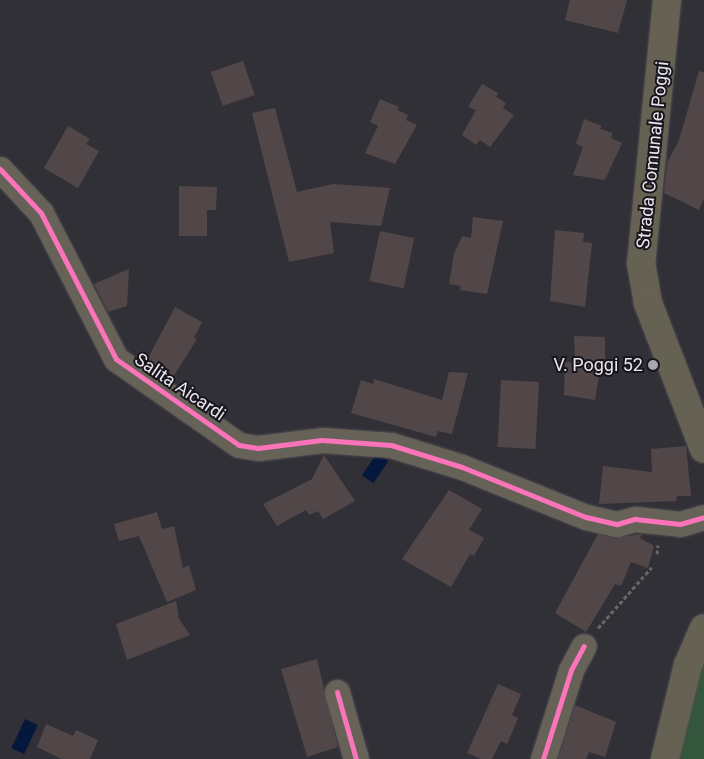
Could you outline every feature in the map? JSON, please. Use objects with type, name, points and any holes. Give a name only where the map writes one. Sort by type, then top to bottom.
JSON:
[{"type":"main road","name":"Strada Comunale Poggi","points":[[667,0],[642,263],[648,303],[704,449]]},
{"type":"main road","points":[[665,759],[688,665],[704,628]]},
{"type":"street","name":"Salita Aicardi","points":[[0,169],[41,213],[116,359],[239,445],[258,448],[322,440],[382,444],[462,467],[594,519],[617,524],[635,519],[680,524],[704,517]]},
{"type":"street","points":[[543,759],[571,670],[584,646]]},
{"type":"street","points":[[336,692],[356,759]]},
{"type":"path","points":[[584,646],[652,567]]},
{"type":"green space","points":[[704,646],[704,759],[672,759]]},
{"type":"water","points":[[377,453],[389,461],[374,483],[362,475]]},
{"type":"water","points":[[25,719],[38,725],[24,754],[11,748]]},
{"type":"building","points":[[570,0],[627,0],[618,33],[565,20]]},
{"type":"building","points":[[243,61],[255,95],[223,106],[211,72]]},
{"type":"building","points":[[699,71],[704,72],[704,198],[699,210],[664,193],[667,163],[679,140]]},
{"type":"building","points":[[482,84],[498,93],[496,97],[506,103],[503,108],[514,115],[490,147],[480,140],[476,145],[462,135],[476,110],[468,107]]},
{"type":"building","points":[[380,99],[399,107],[397,110],[408,115],[406,120],[417,125],[395,164],[365,153],[378,126],[370,122]]},
{"type":"building","points":[[275,108],[297,192],[333,184],[390,188],[381,226],[330,222],[334,253],[289,262],[252,113]]},
{"type":"building","points":[[584,119],[602,126],[600,129],[613,133],[611,138],[622,143],[605,180],[573,175],[583,147],[576,144]]},
{"type":"building","points":[[68,126],[90,139],[86,144],[99,151],[78,188],[44,168]]},
{"type":"building","points":[[179,186],[217,187],[216,210],[207,210],[207,236],[179,236]]},
{"type":"building","points":[[473,217],[503,221],[487,294],[460,290],[461,286],[449,284],[454,254],[462,236],[471,238]]},
{"type":"building","points":[[555,230],[584,233],[583,242],[592,243],[585,307],[550,301]]},
{"type":"building","points":[[380,231],[414,238],[404,288],[369,281]]},
{"type":"building","points":[[129,269],[127,306],[108,312],[94,284]]},
{"type":"building","points":[[175,307],[202,322],[194,338],[197,339],[173,377],[146,362]]},
{"type":"building","points":[[574,336],[605,337],[605,370],[600,369],[595,400],[564,395],[565,362],[575,363]]},
{"type":"building","points":[[449,372],[468,373],[452,434],[438,431],[436,437],[351,413],[361,380],[373,384],[374,379],[442,400]]},
{"type":"building","points":[[501,380],[539,382],[535,449],[497,447]]},
{"type":"building","points":[[686,446],[691,496],[677,496],[676,501],[599,504],[603,466],[652,472],[651,449]]},
{"type":"building","points":[[324,455],[355,501],[323,519],[318,511],[309,515],[306,510],[277,526],[263,504],[312,479]]},
{"type":"building","points":[[449,490],[482,509],[469,530],[484,538],[474,556],[470,554],[451,587],[402,559]]},
{"type":"building","points":[[157,512],[162,529],[174,526],[183,568],[189,565],[196,590],[167,602],[139,536],[119,541],[114,524]]},
{"type":"building","points":[[598,534],[614,538],[642,534],[640,538],[654,546],[648,568],[631,562],[621,586],[615,584],[586,632],[555,613]]},
{"type":"building","points":[[176,601],[179,619],[190,635],[127,660],[116,624]]},
{"type":"building","points":[[317,659],[338,747],[307,757],[281,669]]},
{"type":"building","points":[[498,684],[521,694],[512,715],[518,718],[507,744],[501,741],[492,759],[481,759],[467,753]]},
{"type":"building","points":[[575,705],[616,722],[605,757],[589,752],[586,759],[558,759]]},
{"type":"building","points":[[46,724],[73,736],[76,730],[98,740],[90,759],[62,759],[37,747]]},
{"type":"cycle path","points":[[0,169],[41,213],[116,359],[239,445],[258,448],[322,440],[391,445],[462,467],[586,517],[617,524],[635,519],[680,524],[704,517]]},
{"type":"cycle path","points":[[543,759],[571,670],[584,646]]},
{"type":"cycle path","points":[[337,692],[356,759]]},
{"type":"place","name":"V. Poggi 52","points":[[653,365]]}]
